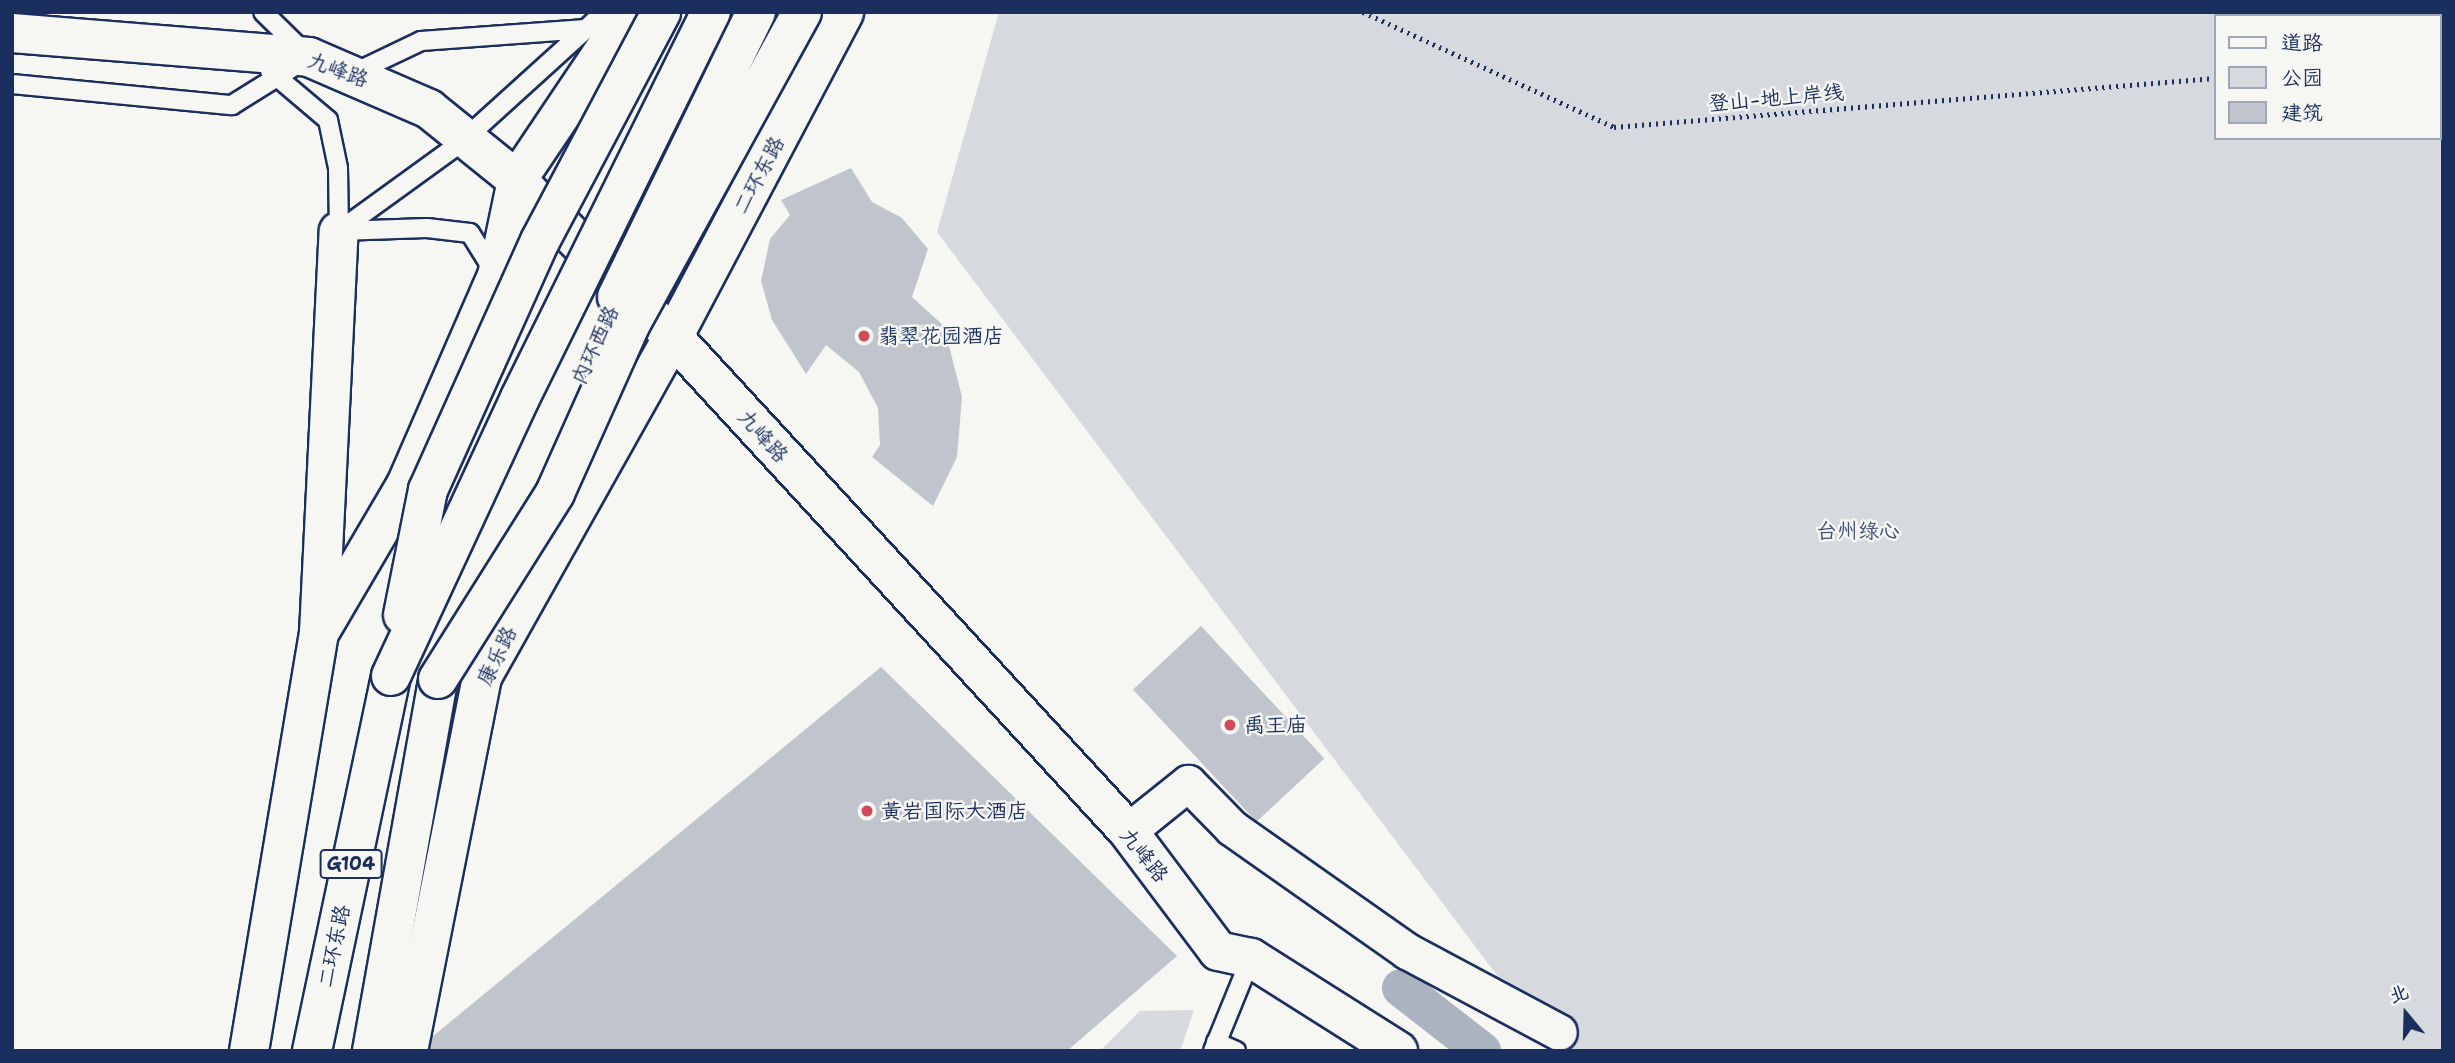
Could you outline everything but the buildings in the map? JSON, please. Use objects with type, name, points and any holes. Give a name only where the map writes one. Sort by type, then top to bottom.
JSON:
[{"type":"main road","points":[[320,633],[406,485],[496,276],[517,180],[630,12]]},
{"type":"main road","points":[[391,676],[428,490],[540,240],[661,12]]},
{"type":"main road","name":"内环西路","points":[[391,676],[520,398],[711,12]]},
{"type":"main road","name":"内环西路","points":[[438,679],[756,12]]},
{"type":"main road","points":[[438,679],[555,493],[630,326],[802,12]]},
{"type":"main road","name":"二环东路","points":[[673,337],[844,12]]},
{"type":"main road","name":"九峰路","points":[[12,33],[309,57],[354,73],[429,109],[517,180],[673,337],[1128,831],[1218,951],[1251,958],[1398,1051]]},
{"type":"main road","points":[[249,1051],[320,633],[339,232]]},
{"type":"main road","name":"康乐路","points":[[408,1051],[482,677],[673,337]]},
{"type":"main road","name":"二环东路","points":[[312,1051],[391,676]]},
{"type":"main road","name":"G104","points":[[372,1051],[438,679]]},
{"type":"street","points":[[1128,831],[1188,783],[1232,828],[1407,951],[1559,1032]]},
{"type":"lane","points":[[12,84],[232,105],[309,57],[262,12]]},
{"type":"lane","points":[[339,232],[466,138],[604,12]]},
{"type":"lane","points":[[354,73],[421,41],[586,29]]},
{"type":"lane","points":[[247,52],[328,120],[338,168],[339,232]]},
{"type":"lane","points":[[339,232],[427,228],[470,233],[496,276]]},
{"type":"lane","points":[[1236,1051],[1215,1046],[1251,958]]},
{"type":"path","name":"登山-地上岸线","points":[[1363,12],[1614,127],[2214,78]]},
{"type":"green space","name":"台州绿心","points":[[999,12],[2443,12],[2443,1051],[1554,1051],[937,232]]},
{"type":"green space","points":[[1194,1010],[1180,1051],[1100,1051],[1140,1011]]},
{"type":"waterway","points":[[1401,988],[1482,1051]]},
{"type":"place","name":"翡翠花园酒店","points":[[864,336]]},
{"type":"place","name":"禹王庙","points":[[1230,725]]},
{"type":"place","name":"黄岩国际大酒店","points":[[867,811]]}]
